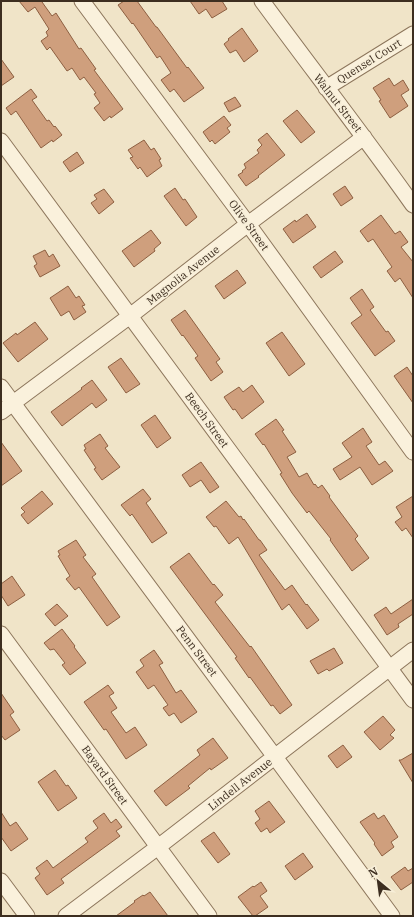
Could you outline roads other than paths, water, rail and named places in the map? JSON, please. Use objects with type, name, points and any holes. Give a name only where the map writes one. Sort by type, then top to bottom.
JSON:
[{"type":"street","name":"Olive Street","points":[[82,1],[248,224],[413,452]]},
{"type":"street","name":"Walnut Street","points":[[262,1],[413,205]]},
{"type":"street","name":"Quensel Court","points":[[326,88],[413,34]]},
{"type":"street","name":"Magnolia Avenue","points":[[7,408],[364,137]]},
{"type":"street","name":"Beech Street","points":[[1,141],[413,700]]},
{"type":"street","name":"Penn Street","points":[[1,387],[7,408],[275,757],[392,916]]},
{"type":"street","name":"Bayard Street","points":[[1,634],[209,916]]},
{"type":"street","name":"Lindell Avenue","points":[[66,916],[158,847],[413,650]]},
{"type":"street","points":[[1,881],[27,916]]}]
